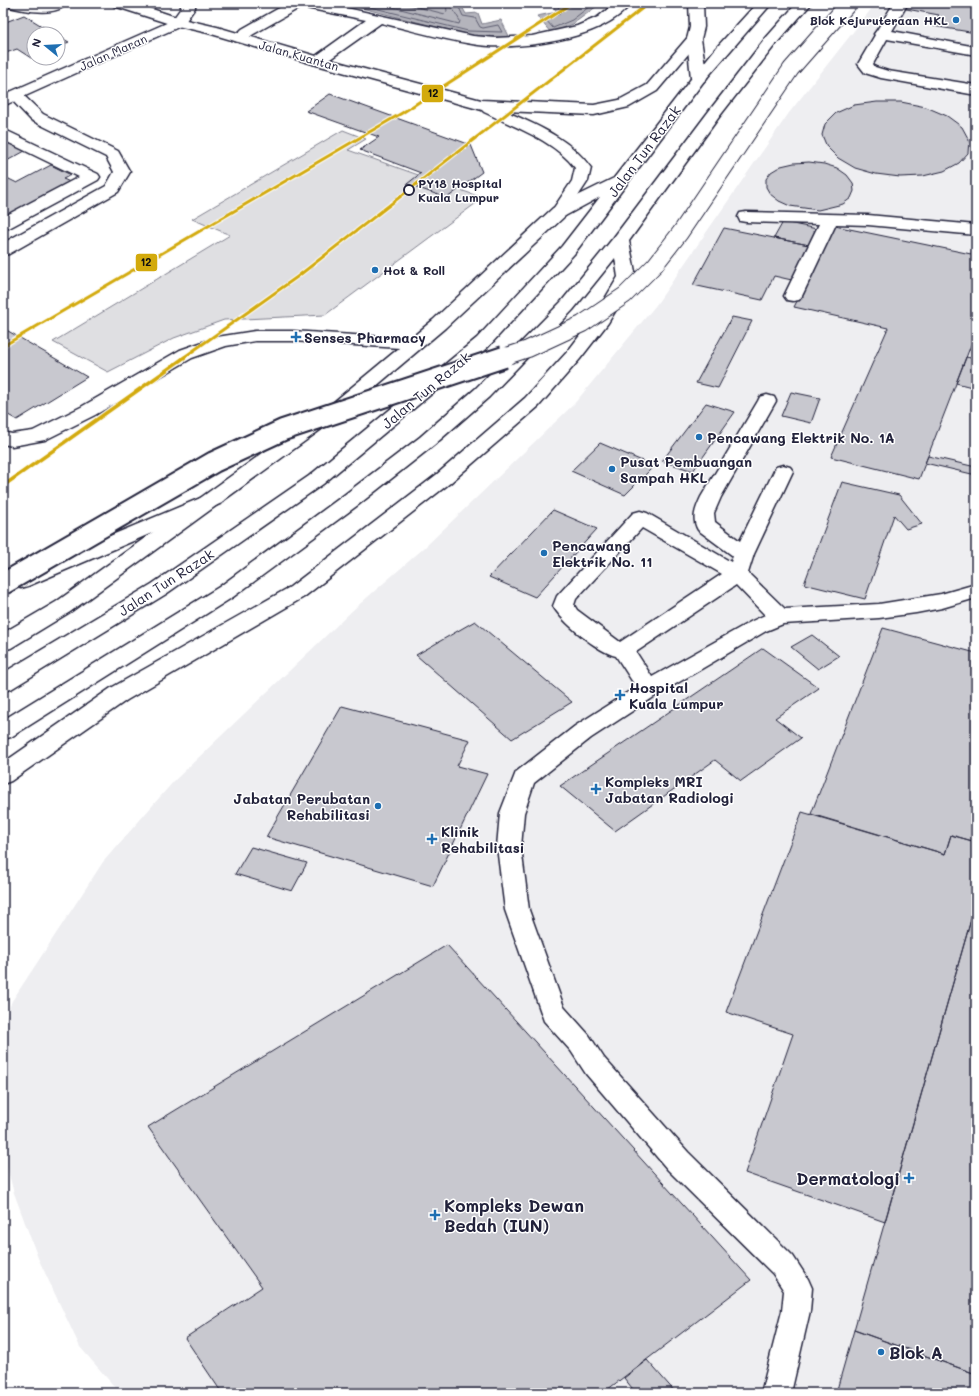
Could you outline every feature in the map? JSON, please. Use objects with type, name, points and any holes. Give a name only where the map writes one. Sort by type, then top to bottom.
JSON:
[{"type":"main road","points":[[11,3],[30,8],[54,6],[60,3]]},
{"type":"main road","name":"Jalan Kuantan","points":[[119,3],[178,22],[480,105],[531,130],[561,147],[573,155],[583,168],[580,181],[559,212]]},
{"type":"main road","points":[[178,22],[188,8],[188,3]]},
{"type":"main road","points":[[240,38],[252,29],[298,3]]},
{"type":"main road","points":[[302,3],[378,18],[473,40],[496,42],[519,42],[581,30],[603,20],[624,3]]},
{"type":"main road","points":[[696,3],[697,27],[694,39],[699,78]]},
{"type":"main road","name":"Jalan Tun Razak","points":[[3,683],[159,589],[316,480],[483,342],[568,250],[699,78],[721,51],[765,3]]},
{"type":"main road","points":[[3,731],[226,592],[351,500],[427,441],[482,393],[567,306],[620,241],[714,114],[770,42],[805,3]]},
{"type":"main road","points":[[3,584],[207,466],[283,430],[528,349],[582,324],[619,299],[655,265],[680,233],[791,69],[848,3]]},
{"type":"main road","points":[[901,3],[864,64],[870,70],[886,75],[976,90]]},
{"type":"main road","points":[[318,61],[378,18]]},
{"type":"main road","name":"Jalan Maran","points":[[9,99],[178,22]]},
{"type":"main road","points":[[881,34],[976,51]]},
{"type":"main road","name":"Jalan Kuantan","points":[[480,105],[594,110],[624,104],[652,88],[694,39]]},
{"type":"main road","points":[[3,250],[112,189],[122,172],[112,154],[37,117],[9,99]]},
{"type":"main road","points":[[3,134],[92,177],[3,224]]},
{"type":"main road","points":[[3,643],[63,607],[342,405],[439,324],[559,212],[622,181]]},
{"type":"main road","points":[[746,218],[830,219],[974,224]]},
{"type":"main road","points":[[793,296],[830,219]]},
{"type":"main road","points":[[3,775],[119,694],[297,592],[455,469],[532,402],[574,355],[602,319],[627,276],[620,241]]},
{"type":"main road","points":[[3,438],[12,440],[38,436],[88,411],[186,354],[223,341],[255,336],[292,336],[415,344]]},
{"type":"main road","points":[[744,554],[705,525],[704,513],[711,497],[767,401]]},
{"type":"main road","points":[[623,650],[737,574],[744,554],[783,471]]},
{"type":"main road","points":[[3,588],[122,539],[215,498]]},
{"type":"main road","points":[[649,689],[623,650],[613,648],[570,615],[563,606],[567,596],[640,518],[737,574],[780,617]]},
{"type":"main road","points":[[776,1393],[796,1311],[798,1288],[783,1265],[678,1161],[595,1066],[580,1043],[553,1013],[517,910],[509,848],[512,813],[524,778],[583,732],[649,689],[759,626],[780,617],[879,611],[942,601],[976,591]]},
{"type":"shaded area","name":"Hospital Kuala Lumpur","points":[[876,3],[976,3],[976,1393],[120,1393],[80,1347],[38,1258],[14,1193],[3,1152],[3,1024],[12,1001],[103,862],[174,781],[354,609],[424,548],[574,404],[656,305],[789,113]]},
{"type":"shaded area","points":[[343,130],[366,139],[348,150],[483,198],[325,315],[224,320],[174,338],[108,372],[53,342],[230,235],[192,219]]},
{"type":"water","points":[[363,3],[460,3],[466,14],[478,13],[482,24],[501,20],[510,38],[468,35],[358,7]]},
{"type":"water","points":[[551,3],[601,3],[573,24],[551,33],[537,16],[557,12]]},
{"type":"building","name":"Blok Kejuruteraan HKL","points":[[904,3],[976,3],[976,33],[933,26],[939,15],[901,8]]},
{"type":"building","points":[[24,15],[42,26],[26,26],[26,55],[17,49],[3,54],[3,23]]},
{"type":"building","points":[[330,94],[471,145],[482,172],[447,198],[407,184],[421,173],[360,150],[379,137],[306,111]]},
{"type":"building","points":[[877,102],[901,102],[926,107],[947,116],[962,127],[969,140],[968,153],[959,163],[944,171],[923,176],[900,177],[876,174],[855,168],[838,158],[827,147],[822,135],[825,124],[836,113],[854,105]]},
{"type":"building","points":[[6,142],[25,151],[3,163],[3,143]]},
{"type":"building","points":[[809,162],[837,168],[847,175],[853,183],[854,191],[851,198],[843,204],[818,210],[790,206],[779,201],[770,194],[766,187],[766,179],[771,172],[781,166]]},
{"type":"building","points":[[51,165],[71,175],[63,179],[70,182],[3,219],[3,176],[17,183]]},
{"type":"building","points":[[783,222],[822,230],[814,246],[774,238]]},
{"type":"building","points":[[835,226],[971,254],[976,240],[976,332],[919,479],[831,457],[888,328],[794,307]]},
{"type":"building","points":[[724,228],[814,246],[796,281],[774,276],[762,300],[693,285]]},
{"type":"building","points":[[732,317],[752,321],[718,388],[696,383]]},
{"type":"building","points":[[3,328],[87,377],[17,420],[3,412]]},
{"type":"building","points":[[966,357],[976,359],[976,388],[956,383]]},
{"type":"building","points":[[791,392],[820,398],[811,423],[781,416]]},
{"type":"building","name":"Pencawang Elektrik No. 1A","points":[[706,403],[735,412],[693,471],[662,461]]},
{"type":"building","name":"Pusat Pembuangan Sampah HKL","points":[[600,443],[654,466],[625,495],[571,471]]},
{"type":"building","points":[[928,456],[976,467],[976,475],[925,463]]},
{"type":"building","points":[[842,482],[899,495],[922,524],[906,529],[894,515],[865,599],[804,584]]},
{"type":"building","name":"Pencawang Elektrik No. 11","points":[[553,510],[597,529],[535,597],[489,577]]},
{"type":"building","points":[[475,621],[572,702],[512,739],[416,655]]},
{"type":"building","points":[[883,628],[976,653],[976,842],[951,835],[945,854],[811,814]]},
{"type":"building","points":[[812,635],[839,656],[818,669],[791,647]]},
{"type":"building","points":[[763,648],[819,688],[775,718],[801,738],[741,781],[715,760],[615,831],[560,786]]},
{"type":"building","name":"Jabatan Perubatan Rehabilitasi","points":[[342,706],[470,740],[457,766],[487,774],[433,886],[266,837]]},
{"type":"building","points":[[802,812],[945,854],[951,835],[976,842],[976,902],[885,1222],[745,1173],[793,1034],[726,1012]]},
{"type":"building","points":[[251,847],[307,863],[292,891],[235,874]]},
{"type":"building","points":[[976,902],[976,1374],[854,1330]]},
{"type":"building","points":[[447,945],[751,1280],[603,1393],[222,1393],[185,1338],[262,1287],[148,1127]]},
{"type":"building","name":"Blok A","points":[[854,1330],[976,1374],[976,1393],[836,1393]]},
{"type":"building","points":[[647,1360],[676,1393],[636,1393],[624,1378]]},
{"type":"transit line","name":"12","points":[[3,346],[402,113],[572,3]]},
{"type":"transit line","name":"12","points":[[3,486],[297,277],[649,3]]},
{"type":"place","name":"Blok Kejuruteraan HKL","points":[[956,20]]},
{"type":"place","name":"PY18 Hospital Kuala Lumpur","points":[[409,190]]},
{"type":"place","name":"Hot & Roll","points":[[375,270]]},
{"type":"place","name":"Senses Pharmacy","points":[[296,337]]},
{"type":"place","name":"Pencawang Elektrik No. 1A","points":[[699,437]]},
{"type":"place","name":"Pusat Pembuangan Sampah HKL","points":[[612,469]]},
{"type":"place","name":"Pencawang Elektrik No. 11","points":[[544,553]]},
{"type":"place","name":"Hospital Kuala Lumpur","points":[[620,695]]},
{"type":"place","name":"Kompleks MRI Jabatan Radiologi","points":[[596,789]]},
{"type":"place","name":"Jabatan Perubatan Rehabilitasi","points":[[378,806]]},
{"type":"place","name":"Klinik Rehabilitasi","points":[[432,839]]},
{"type":"place","name":"Dermatologi","points":[[909,1178]]},
{"type":"place","name":"Kompleks Dewan Bedah (IUN)","points":[[435,1215]]},
{"type":"place","name":"Blok A","points":[[881,1352]]}]
